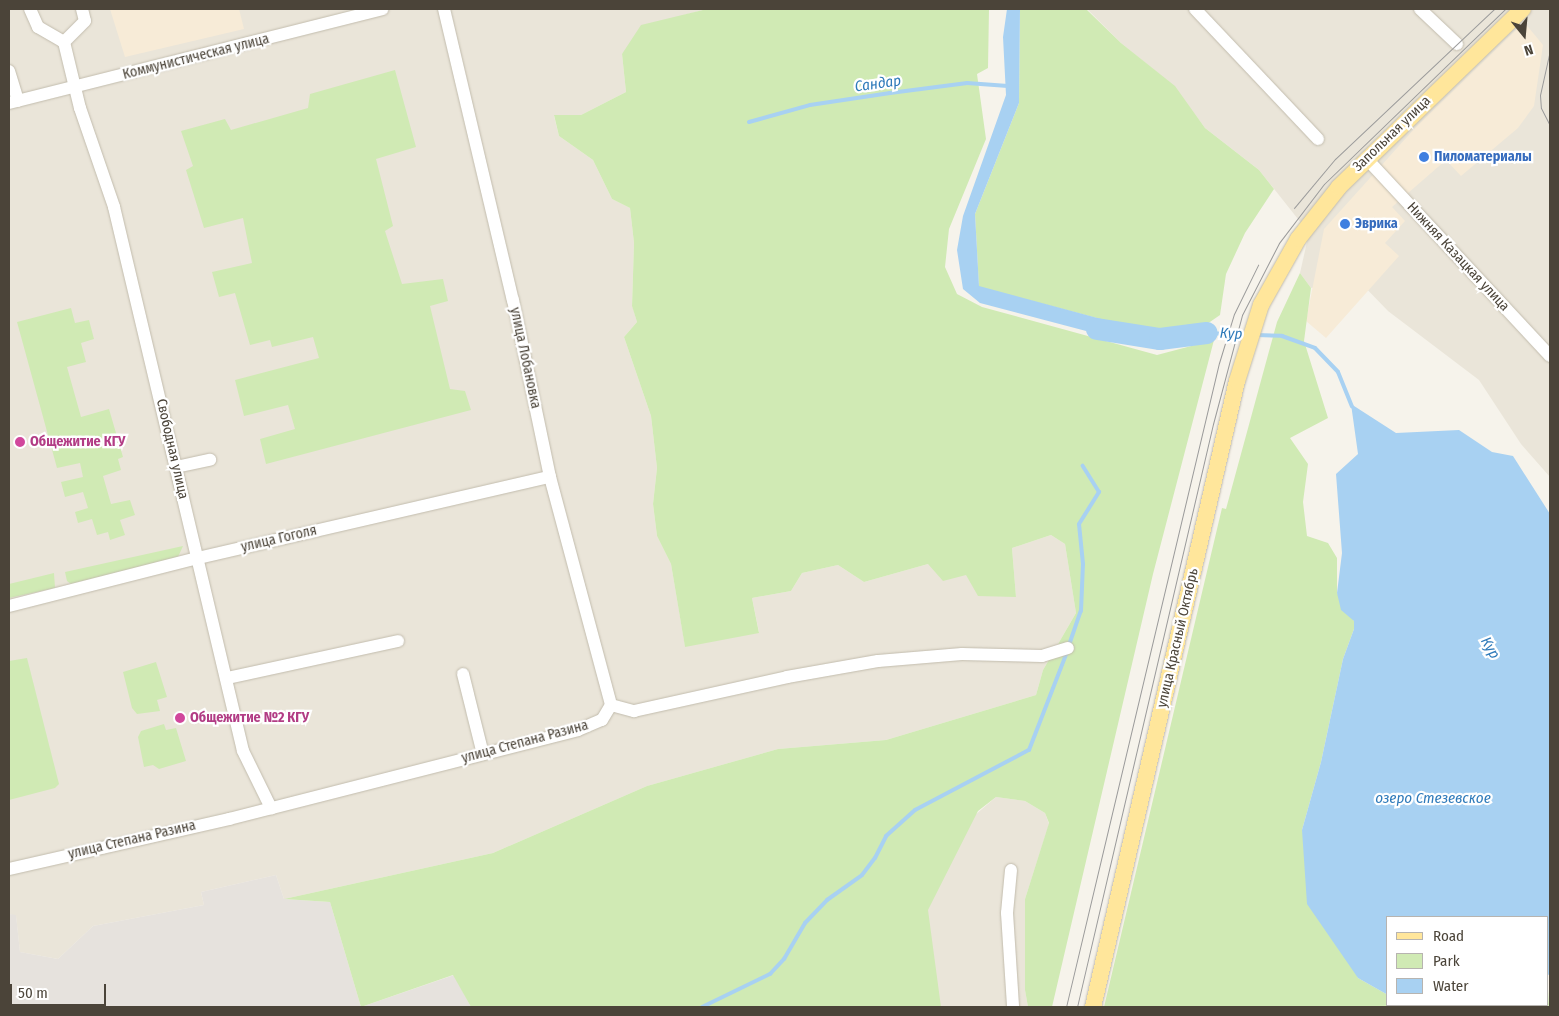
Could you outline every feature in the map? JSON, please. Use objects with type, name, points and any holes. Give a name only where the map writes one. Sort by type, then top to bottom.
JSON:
[{"type":"main road","name":"Запольная улица","points":[[1277,273],[1320,209],[1366,158],[1523,9]]},
{"type":"main road","name":"улица Красный Октябрь","points":[[1092,1007],[1237,381],[1261,306],[1277,273]]},
{"type":"street","points":[[30,9],[38,27],[64,42],[85,22],[82,9]]},
{"type":"street","name":"улица Лобановка","points":[[444,9],[513,300],[550,477],[610,705]]},
{"type":"street","points":[[1195,9],[1318,139]]},
{"type":"street","points":[[1420,9],[1457,44]]},
{"type":"street","name":"Коммунистическая улица","points":[[13,102],[375,10]]},
{"type":"street","name":"Свободная улица","points":[[64,42],[77,87],[80,108],[114,207],[228,678],[243,751],[271,808]]},
{"type":"street","points":[[9,71],[13,102]]},
{"type":"street","name":"Нижняя Казацкая улица","points":[[1366,158],[1550,356]]},
{"type":"street","points":[[176,467],[210,460]]},
{"type":"street","name":"улица Гоголя","points":[[9,606],[198,558],[550,477]]},
{"type":"street","points":[[228,678],[398,640]]},
{"type":"street","points":[[610,705],[634,711],[786,677],[878,661],[962,654],[1042,656],[1068,648]]},
{"type":"street","points":[[463,674],[483,754]]},
{"type":"street","name":"улица Степана Разина","points":[[9,869],[271,808],[578,730],[602,720],[610,705]]},
{"type":"street","points":[[1011,870],[1007,913],[1012,1007]]},
{"type":"shaded area","points":[[9,9],[707,9],[684,15],[622,54],[626,92],[581,115],[554,116],[559,136],[593,160],[612,199],[630,208],[634,243],[632,305],[637,322],[624,337],[651,416],[657,468],[653,504],[657,536],[671,564],[685,646],[759,632],[752,598],[791,591],[802,573],[838,565],[864,582],[928,564],[966,574],[1016,597],[1012,548],[1051,535],[1065,544],[1076,613],[1043,670],[1036,695],[886,740],[778,749],[647,786],[493,853],[284,899],[276,875],[201,892],[204,905],[93,926],[58,959],[20,952],[16,916],[9,914]]},
{"type":"shaded area","points":[[110,9],[239,9],[244,29],[125,57]]},
{"type":"shaded area","points":[[1087,9],[1550,9],[1550,477],[1521,444],[1479,380],[1388,311],[1358,280],[1311,288],[1300,273],[1309,233],[1259,170],[1205,128],[1174,86],[1121,43]]},
{"type":"shaded area","points":[[1524,22],[1543,45],[1534,106],[1518,128],[1461,176],[1446,160],[1392,207],[1405,221],[1385,243],[1399,256],[1326,338],[1306,321],[1324,229],[1416,127]]},
{"type":"shaded area","points":[[996,797],[1025,801],[1045,813],[1049,824],[1025,899],[1025,990],[1028,1007],[752,1007]]},
{"type":"shaded area","points":[[276,875],[284,899],[330,902],[361,1007],[9,1007],[9,914],[16,915],[20,952],[58,959],[93,926],[204,905],[201,892]]},
{"type":"shaded area","points":[[454,975],[471,1007],[361,1007]]},
{"type":"green space","points":[[707,9],[989,9],[988,68],[977,74],[986,139],[949,229],[945,267],[957,294],[982,307],[1157,355],[1214,340],[1153,574],[1052,1007],[1028,1007],[1025,990],[1025,899],[1049,823],[1045,813],[1025,801],[996,797],[978,811],[928,910],[941,1007],[471,1007],[453,975],[361,1007],[330,902],[284,899],[493,853],[647,786],[778,749],[886,740],[1036,695],[1043,670],[1076,613],[1065,544],[1051,535],[1012,548],[1016,597],[978,596],[966,575],[943,581],[928,564],[864,582],[838,565],[802,573],[791,591],[752,598],[759,633],[685,647],[671,564],[657,536],[653,504],[657,468],[651,416],[624,337],[637,322],[632,306],[634,243],[630,208],[612,199],[593,160],[559,136],[554,115],[581,115],[626,92],[622,54],[641,25]]},
{"type":"green space","points":[[1020,9],[1086,9],[1121,43],[1175,86],[1205,128],[1259,170],[1274,189],[1245,233],[1226,274],[1220,315],[1207,324],[1158,331],[1131,327],[979,287],[975,214],[1019,103]]},
{"type":"green space","points":[[395,70],[416,147],[376,159],[393,226],[385,231],[402,284],[443,279],[448,301],[430,306],[450,389],[465,391],[471,410],[266,464],[260,439],[295,429],[288,405],[244,416],[235,380],[319,358],[313,337],[272,347],[270,340],[250,345],[235,293],[219,297],[212,272],[252,263],[243,218],[204,228],[186,170],[193,166],[181,131],[225,119],[231,130],[308,108],[310,94]]},
{"type":"green space","points":[[1300,273],[1311,288],[1304,341],[1328,418],[1290,438],[1308,464],[1303,502],[1307,536],[1328,543],[1337,558],[1337,593],[1354,621],[1354,629],[1343,659],[1321,762],[1302,830],[1358,978],[1386,994],[1386,1006],[1410,1007],[1104,1007],[1222,508],[1226,509],[1277,322]]},
{"type":"green space","points":[[71,308],[75,323],[89,320],[94,339],[81,343],[86,362],[67,367],[81,417],[109,409],[123,457],[118,459],[121,470],[103,476],[111,504],[130,500],[135,515],[120,520],[125,535],[110,540],[108,532],[97,535],[92,519],[78,523],[75,512],[88,508],[83,492],[65,497],[61,482],[83,477],[80,463],[57,468],[17,322]]},
{"type":"green space","points":[[183,546],[178,557],[71,584],[67,581],[65,572]]},
{"type":"green space","points":[[54,573],[55,588],[9,598],[9,584]]},
{"type":"green space","points":[[27,658],[59,784],[55,788],[9,800],[9,661]]},
{"type":"green space","points":[[156,662],[167,697],[157,700],[160,711],[137,714],[132,708],[123,672]]},
{"type":"green space","points":[[164,724],[166,730],[176,728],[186,761],[159,769],[153,765],[144,767],[138,737],[141,731]]},
{"type":"green space","points":[[1550,973],[1550,1007],[1447,1007],[1549,1006]]},
{"type":"water","points":[[1007,9],[1020,9],[1019,103],[975,214],[979,286],[1131,327],[1124,341],[980,303],[963,289],[957,250],[963,216],[1006,95],[1003,37]]},
{"type":"water","name":"озеро Стезевское","points":[[1351,404],[1396,433],[1459,430],[1492,452],[1513,456],[1550,514],[1549,974],[1549,916],[1386,916],[1386,994],[1358,978],[1307,904],[1302,830],[1321,762],[1343,659],[1354,629],[1354,621],[1341,610],[1337,593],[1342,553],[1336,474],[1358,454]]},
{"type":"waterway","name":"Сандар","points":[[749,122],[810,105],[890,93],[967,83],[1008,86]]},
{"type":"waterway","name":"Кур","points":[[1097,329],[1160,339],[1207,333]]},
{"type":"waterway","name":"Кур","points":[[1207,333],[1247,335]]},
{"type":"waterway","name":"Кур","points":[[1257,335],[1282,336],[1315,348],[1338,372],[1352,406]]},
{"type":"waterway","points":[[1069,645],[1081,611],[1083,564],[1079,524],[1099,492],[1083,466]]},
{"type":"waterway","points":[[702,1007],[770,974],[784,959],[805,923],[827,900],[862,875],[875,858],[886,836],[915,810],[1029,750],[1067,652]]},
{"type":"tram line","points":[[1294,208],[1335,159],[1494,9]]},
{"type":"tram line","points":[[1077,1007],[1213,424],[1242,315],[1279,243],[1324,184],[1505,9]]},
{"type":"tram line","points":[[1550,50],[1540,95],[1541,108],[1550,126]]},
{"type":"tram line","points":[[1066,1007],[1219,363],[1234,314],[1258,265]]},
{"type":"place","name":"Пиломатериалы","points":[[1424,157]]},
{"type":"place","name":"Эврика","points":[[1345,224]]},
{"type":"place","name":"Общежитие КГУ","points":[[20,442]]},
{"type":"place","name":"Общежитие №2 КГУ","points":[[180,718]]}]
